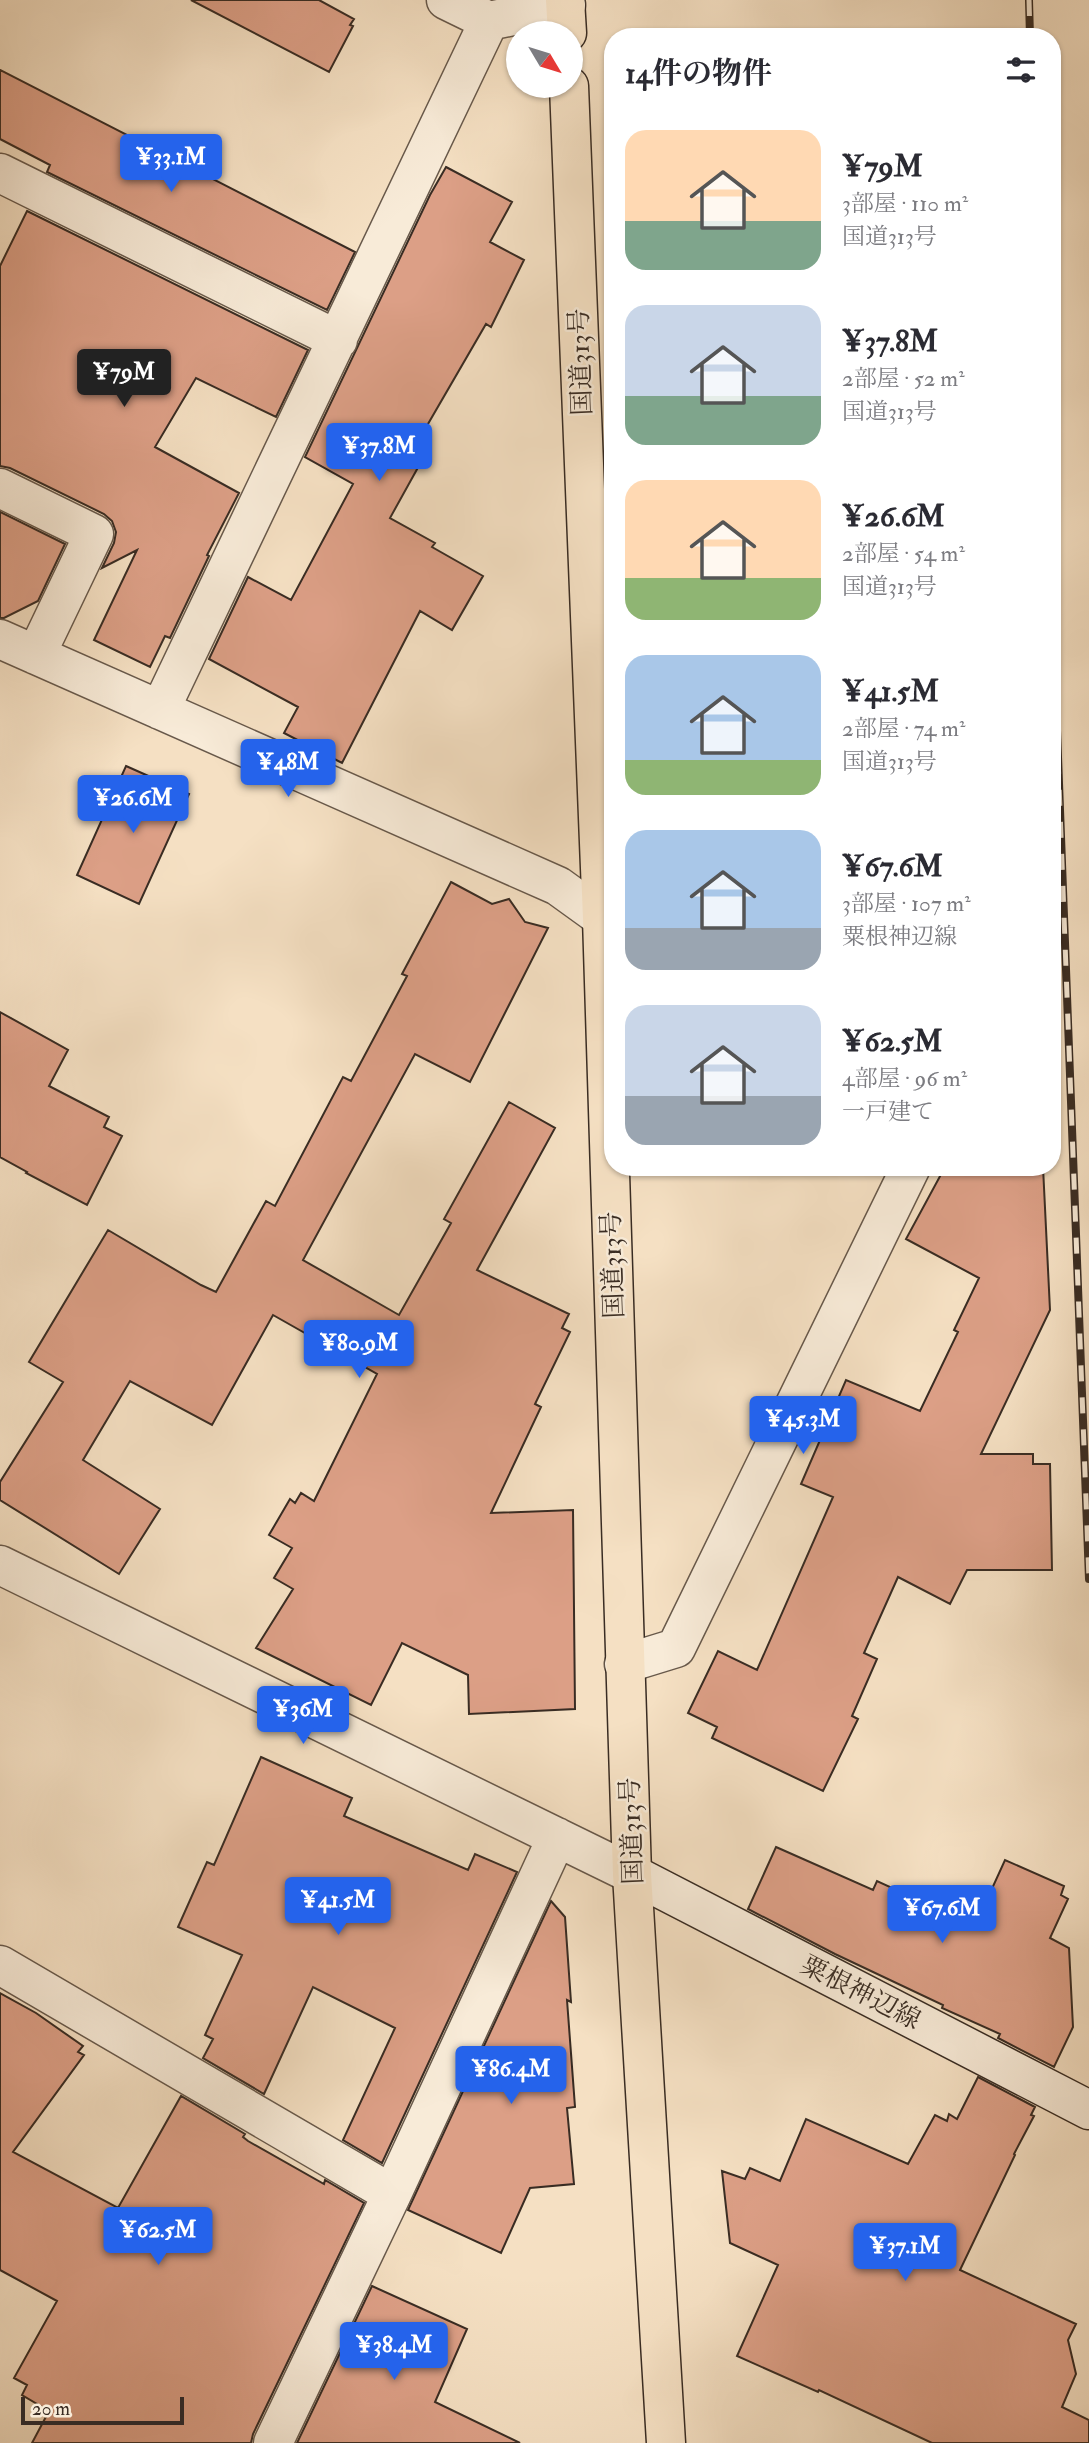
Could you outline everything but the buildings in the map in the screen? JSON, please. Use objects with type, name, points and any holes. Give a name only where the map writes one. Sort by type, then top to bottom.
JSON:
[{"type":"highway","name":"国道313号","points":[[570,98],[604,856]]},
{"type":"highway","name":"国道313号","points":[[613,1176],[624,1664],[632,1874],[666,2443]]},
{"type":"street","points":[[446,0],[489,21],[566,13]]},
{"type":"street","points":[[160,710],[489,21]]},
{"type":"street","points":[[0,173],[338,340]]},
{"type":"street","points":[[0,488],[94,534],[36,655]]},
{"type":"street","points":[[0,639],[558,886],[604,920]]},
{"type":"street","points":[[624,1664],[676,1648],[907,1176]]},
{"type":"street","name":"粟根神辺線","points":[[0,1565],[632,1874],[1089,2110]]},
{"type":"street","points":[[273,2443],[557,1837]]},
{"type":"street","points":[[0,1965],[392,2194]]},
{"type":"railway","points":[[1029,0],[1030,28]]},
{"type":"railway","points":[[1061,837],[1089,1579]]}]
